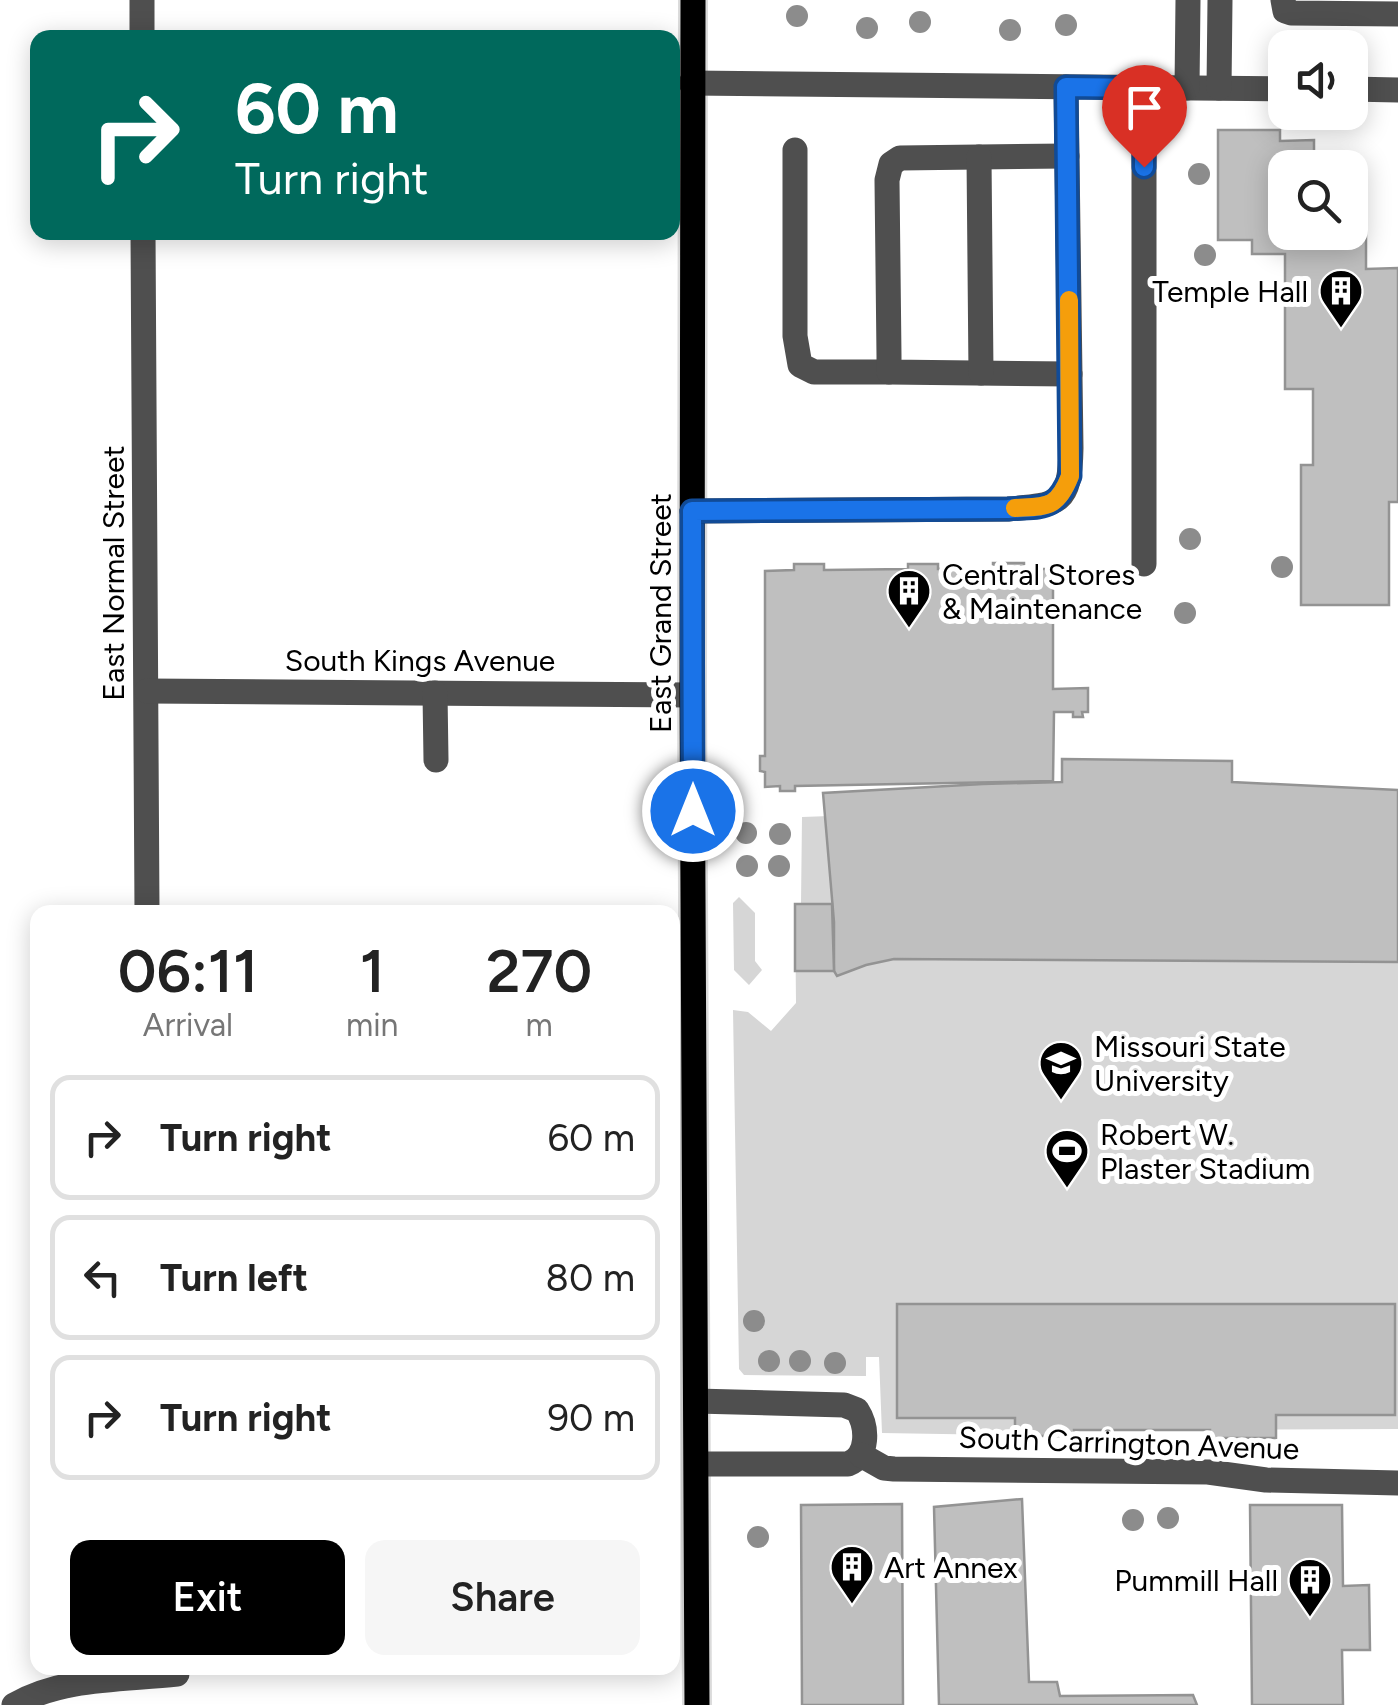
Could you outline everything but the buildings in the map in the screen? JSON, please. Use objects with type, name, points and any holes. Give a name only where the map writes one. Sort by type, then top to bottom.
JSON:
[{"type":"main road","name":"East Grand Street","points":[[693,0],[697,1705]]},
{"type":"street","points":[[142,0],[142,30]]},
{"type":"street","points":[[1187,88],[1188,0]]},
{"type":"street","points":[[1219,88],[1220,0]]},
{"type":"street","points":[[1283,0],[1286,11],[1291,13],[1358,7],[1398,14]]},
{"type":"street","points":[[692,83],[1268,89]]},
{"type":"street","points":[[692,511],[1008,509],[1048,506],[1064,494],[1070,476],[1066,87]]},
{"type":"street","points":[[1144,88],[1144,564]]},
{"type":"street","points":[[1368,89],[1398,90]]},
{"type":"street","points":[[796,150],[795,336],[800,364],[814,372],[1070,374]]},
{"type":"street","points":[[889,372],[890,164],[900,158],[1068,156]]},
{"type":"street","points":[[979,157],[982,372]]},
{"type":"street","name":"East Normal Street","points":[[143,240],[147,905]]},
{"type":"street","name":"South Kings Avenue","points":[[147,691],[692,695]]},
{"type":"street","points":[[435,693],[436,760]]},
{"type":"street","points":[[696,1401],[851,1406],[861,1415],[864,1426],[861,1455]]},
{"type":"street","name":"South Carrington Avenue","points":[[697,1464],[848,1464],[861,1455],[894,1469],[1208,1472],[1266,1480],[1398,1483]]},
{"type":"street","points":[[14,1705],[70,1685],[167,1675]]},
{"type":"shaded area","name":"Robert W. Plaster Stadium","points":[[1398,806],[1398,1429],[1075,1430],[1074,1436],[882,1433],[879,1357],[866,1357],[866,1376],[744,1375],[739,1369],[733,1010],[748,1012],[771,1031],[796,1003],[795,904],[801,903],[802,817],[997,810]]},
{"type":"shaded area","points":[[739,897],[755,913],[755,961],[762,970],[749,985],[734,970],[733,903]]},
{"type":"slow traffic","points":[[1015,508],[1048,506],[1064,494],[1070,476],[1069,300]]},
{"type":"place","name":"Temple Hall","points":[[1341,329]]},
{"type":"place","name":"Central Stores & Maintenance","points":[[909,629]]},
{"type":"place","name":"Missouri State University","points":[[1061,1101]]},
{"type":"place","name":"Robert W. Plaster Stadium","points":[[1067,1189]]},
{"type":"place","name":"Art Annex","points":[[852,1605]]},
{"type":"place","name":"Pummill Hall","points":[[1310,1618]]},
{"type":"route","points":[[693,811],[692,511],[1008,509],[1048,506],[1064,494],[1070,476],[1066,87],[1144,88],[1144,167]]}]
